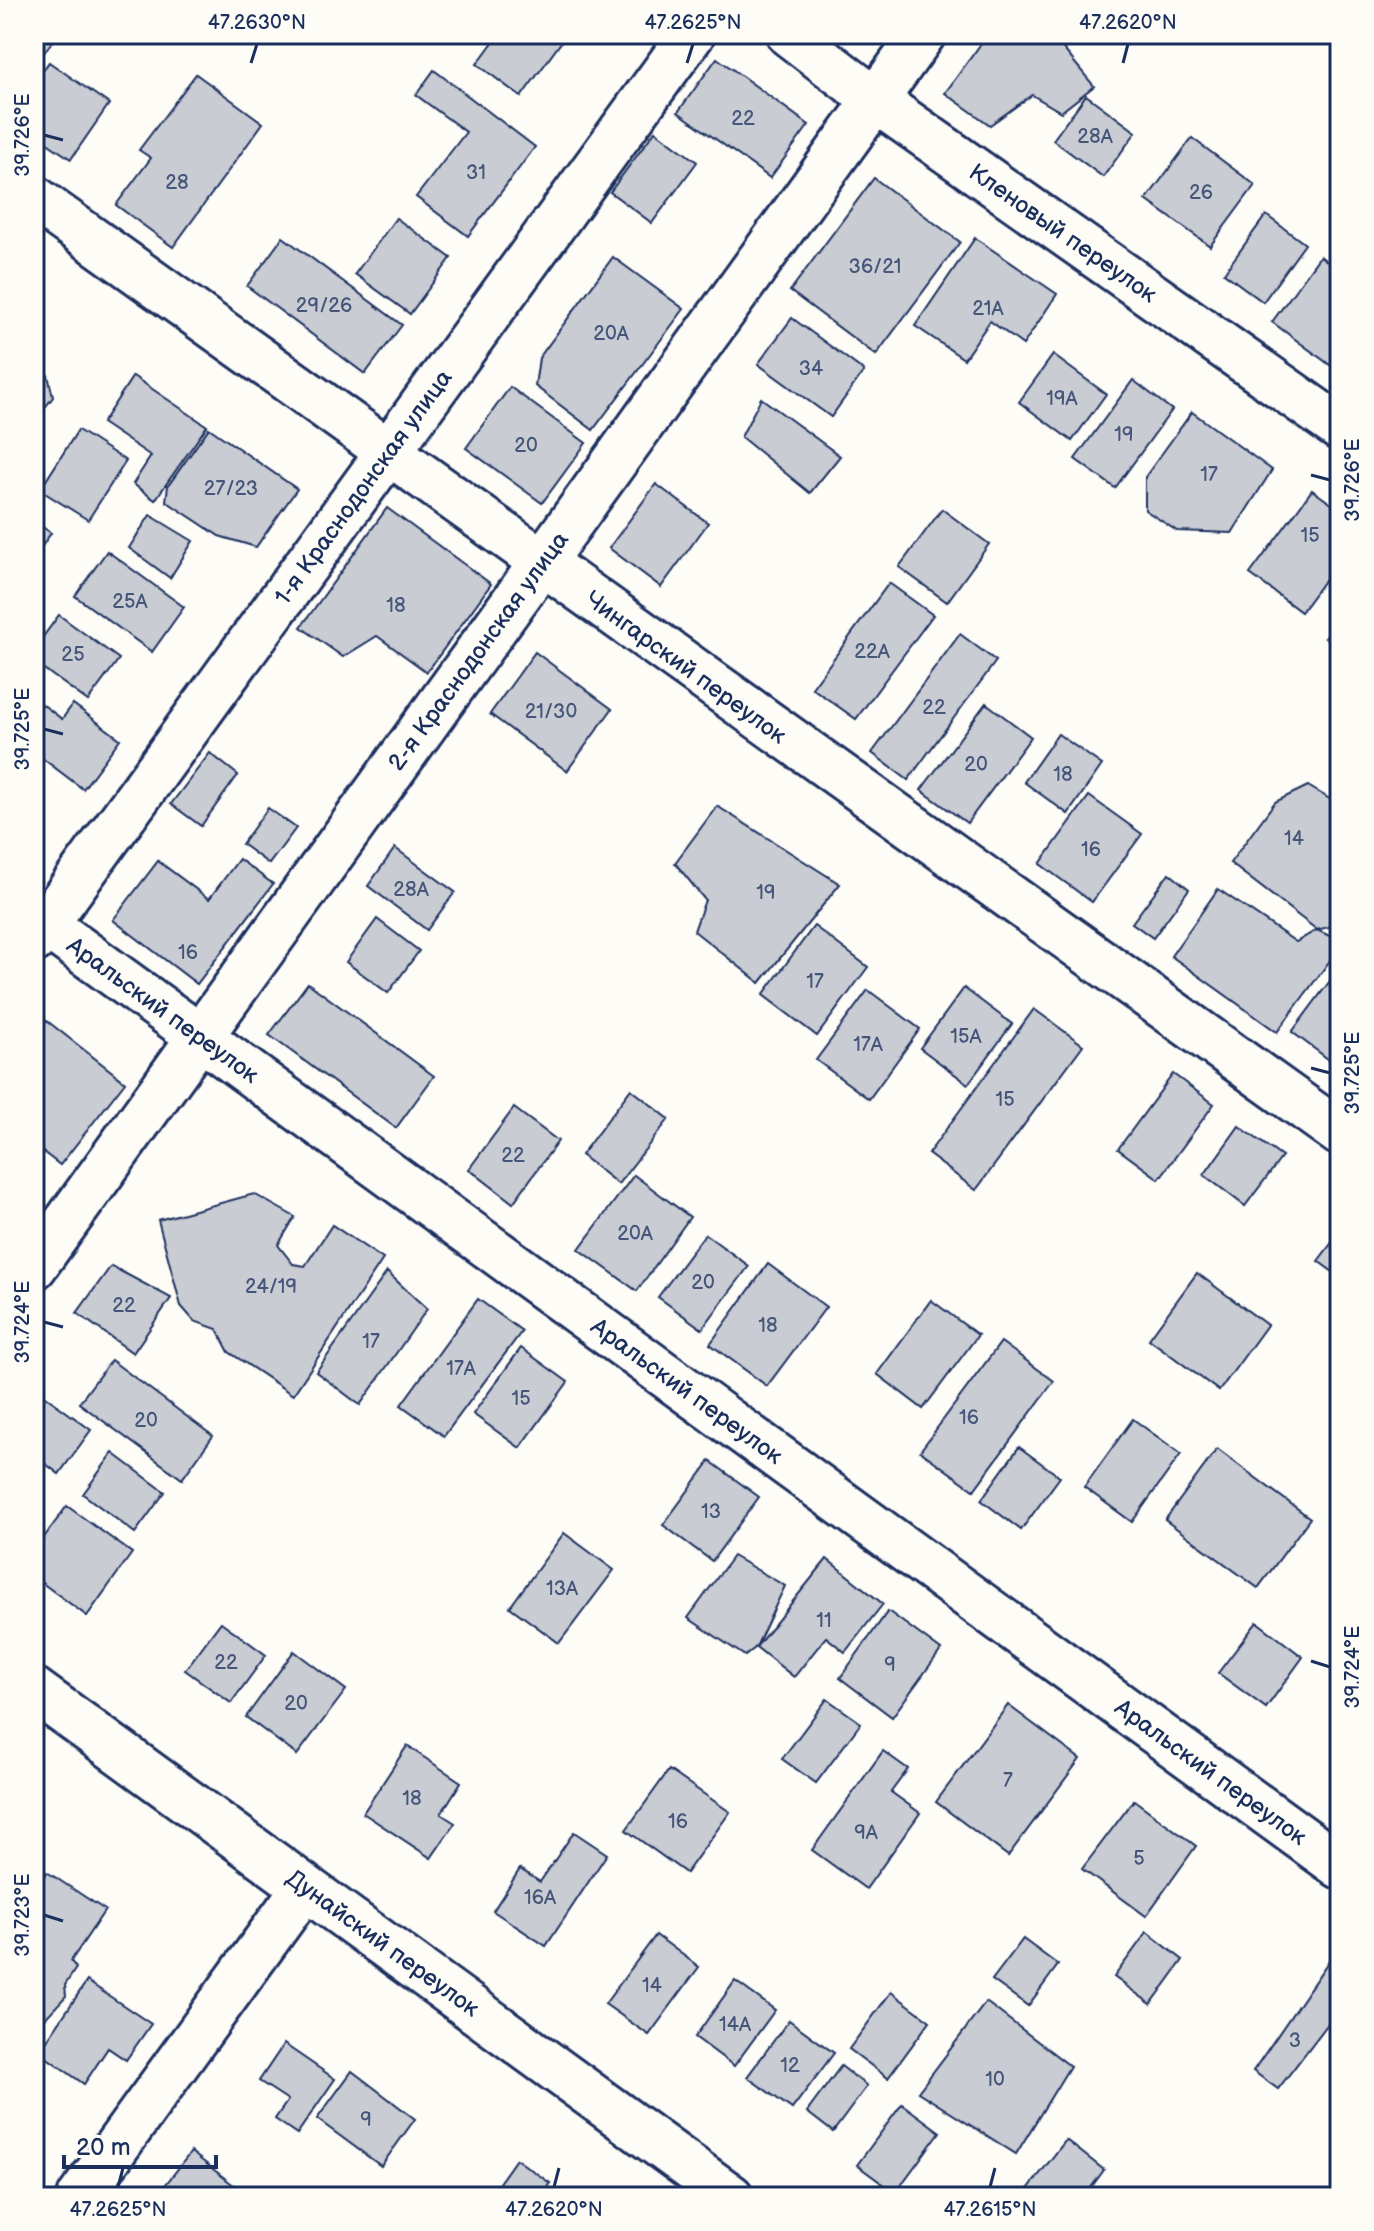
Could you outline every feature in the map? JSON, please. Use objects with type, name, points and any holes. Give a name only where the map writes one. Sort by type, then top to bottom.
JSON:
[{"type":"street","name":"1-я Краснодонская улица","points":[[38,927],[692,34]]},
{"type":"street","name":"Кленовый переулок","points":[[789,34],[875,100],[1340,428]]},
{"type":"street","name":"2-я Краснодонская улица","points":[[34,1267],[923,34]]},
{"type":"street","name":"Чингарский переулок","points":[[34,198],[1340,1133]]},
{"type":"street","name":"Аральский переулок","points":[[38,927],[201,1036],[1340,1866]]},
{"type":"street","name":"Дунайский переулок","points":[[34,1690],[731,2197]]},
{"type":"street","points":[[80,2197],[305,1887]]},
{"type":"building","points":[[34,34],[48,34],[54,39],[34,66]]},
{"type":"building","points":[[499,34],[567,34],[521,97],[477,64]]},
{"type":"building","points":[[988,34],[1059,34],[1056,40],[1094,86],[1061,112],[1032,95],[990,125],[945,93]]},
{"type":"building","points":[[717,58],[809,125],[770,178],[678,112]]},
{"type":"building","points":[[49,62],[109,104],[71,159],[34,134],[34,83]]},
{"type":"building","points":[[434,70],[535,147],[468,236],[416,197],[466,132],[416,95]]},
{"type":"building","points":[[196,74],[263,123],[173,247],[116,205],[151,158],[139,150]]},
{"type":"building","points":[[1086,95],[1136,132],[1103,177],[1053,140]]},
{"type":"building","points":[[655,131],[697,162],[652,223],[610,192]]},
{"type":"building","points":[[1192,138],[1255,185],[1210,246],[1146,200]]},
{"type":"building","points":[[874,178],[960,242],[876,355],[790,291]]},
{"type":"building","points":[[1266,215],[1305,244],[1263,302],[1224,273]]},
{"type":"building","points":[[396,218],[451,258],[410,314],[355,274]]},
{"type":"building","points":[[283,237],[402,325],[365,374],[247,286]]},
{"type":"building","points":[[975,238],[1057,294],[1023,345],[990,321],[964,359],[915,326]]},
{"type":"building","points":[[1320,256],[1340,271],[1340,351],[1330,365],[1272,322]]},
{"type":"building","points":[[613,257],[684,309],[593,430],[535,386],[539,358]]},
{"type":"building","points":[[792,318],[864,371],[831,417],[758,364]]},
{"type":"building","points":[[1053,355],[1106,394],[1072,441],[1019,402]]},
{"type":"building","points":[[34,364],[48,375],[53,397],[34,422]]},
{"type":"building","points":[[133,376],[207,426],[155,500],[133,484],[151,456],[102,423]]},
{"type":"building","points":[[1133,380],[1172,410],[1115,488],[1075,459]]},
{"type":"building","points":[[510,387],[586,443],[542,503],[466,448]]},
{"type":"building","points":[[761,398],[840,456],[810,493],[741,437]]},
{"type":"building","points":[[1192,412],[1272,470],[1232,533],[1177,531],[1145,510],[1145,477]]},
{"type":"building","points":[[209,428],[297,489],[256,547],[219,536],[166,501],[168,486]]},
{"type":"building","points":[[78,430],[126,461],[88,520],[40,490]]},
{"type":"building","points":[[656,484],[708,523],[661,587],[609,548]]},
{"type":"building","points":[[1312,490],[1340,510],[1340,559],[1301,612],[1250,574]]},
{"type":"building","points":[[387,508],[491,584],[427,672],[377,636],[343,657],[301,627]]},
{"type":"building","points":[[942,509],[989,544],[947,602],[899,567]]},
{"type":"building","points":[[150,515],[193,541],[170,578],[129,548]]},
{"type":"building","points":[[34,521],[51,533],[34,558]]},
{"type":"building","points":[[107,551],[184,607],[152,652],[75,596]]},
{"type":"building","points":[[889,583],[933,615],[856,719],[812,688]]},
{"type":"building","points":[[59,615],[119,659],[88,701],[34,662],[34,649]]},
{"type":"building","points":[[1340,617],[1340,647],[1325,638]]},
{"type":"building","points":[[960,634],[996,661],[908,780],[872,753]]},
{"type":"building","points":[[535,652],[612,709],[567,771],[490,714]]},
{"type":"building","points":[[34,698],[62,719],[73,704],[120,739],[83,789],[34,752]]},
{"type":"building","points":[[986,703],[1031,737],[967,823],[921,790]]},
{"type":"building","points":[[1058,734],[1102,765],[1068,814],[1024,782]]},
{"type":"building","points":[[210,753],[238,775],[201,826],[171,804]]},
{"type":"building","points":[[1308,786],[1333,801],[1340,813],[1340,924],[1317,930],[1230,863],[1275,802]]},
{"type":"building","points":[[1089,796],[1142,834],[1092,902],[1040,864]]},
{"type":"building","points":[[717,806],[840,884],[760,983],[694,931],[705,900],[675,863]]},
{"type":"building","points":[[268,808],[296,828],[269,864],[242,844]]},
{"type":"building","points":[[395,848],[455,892],[427,930],[368,886]]},
{"type":"building","points":[[239,859],[273,884],[197,984],[113,920],[158,861],[209,899]]},
{"type":"building","points":[[1169,873],[1189,889],[1153,938],[1132,923]]},
{"type":"building","points":[[1218,889],[1296,942],[1317,930],[1340,941],[1340,947],[1277,1032],[1171,956]]},
{"type":"building","points":[[377,919],[419,951],[388,993],[346,962]]},
{"type":"building","points":[[814,926],[868,967],[817,1036],[763,995]]},
{"type":"building","points":[[1330,981],[1340,989],[1340,1068],[1292,1032]]},
{"type":"building","points":[[308,983],[434,1076],[396,1128],[269,1035]]},
{"type":"building","points":[[964,988],[1012,1024],[968,1084],[920,1048]]},
{"type":"building","points":[[868,990],[920,1029],[869,1099],[816,1060]]},
{"type":"building","points":[[1034,1009],[1083,1045],[976,1190],[928,1154]]},
{"type":"building","points":[[37,1013],[125,1082],[60,1165],[34,1145],[34,1017]]},
{"type":"building","points":[[1173,1074],[1214,1104],[1159,1179],[1118,1149]]},
{"type":"building","points":[[631,1089],[669,1119],[618,1184],[581,1155]]},
{"type":"building","points":[[514,1108],[558,1141],[513,1203],[469,1169]]},
{"type":"building","points":[[1239,1126],[1282,1157],[1245,1206],[1204,1175]]},
{"type":"building","points":[[634,1175],[690,1217],[637,1291],[579,1249]]},
{"type":"building","points":[[254,1194],[295,1217],[278,1245],[293,1264],[305,1266],[332,1225],[383,1259],[293,1395],[229,1352],[217,1329],[194,1321],[181,1306],[158,1220]]},
{"type":"building","points":[[1340,1232],[1340,1277],[1318,1261]]},
{"type":"building","points":[[705,1234],[749,1266],[702,1329],[658,1297]]},
{"type":"building","points":[[768,1264],[826,1307],[767,1386],[710,1344]]},
{"type":"building","points":[[111,1266],[171,1298],[133,1353],[77,1313]]},
{"type":"building","points":[[387,1272],[427,1309],[360,1405],[316,1372]]},
{"type":"building","points":[[1197,1273],[1267,1325],[1219,1391],[1149,1339]]},
{"type":"building","points":[[478,1299],[522,1331],[444,1436],[401,1405]]},
{"type":"building","points":[[931,1300],[978,1335],[923,1409],[877,1374]]},
{"type":"building","points":[[1001,1342],[1054,1381],[974,1490],[920,1451]]},
{"type":"building","points":[[521,1348],[568,1382],[520,1448],[473,1414]]},
{"type":"building","points":[[111,1360],[213,1436],[182,1479],[79,1403]]},
{"type":"building","points":[[34,1388],[91,1430],[59,1474],[34,1455]]},
{"type":"building","points":[[1133,1419],[1181,1454],[1132,1522],[1084,1487]]},
{"type":"building","points":[[1019,1447],[1060,1477],[1021,1530],[981,1500]]},
{"type":"building","points":[[1217,1449],[1310,1518],[1258,1588],[1165,1520]]},
{"type":"building","points":[[113,1453],[165,1492],[135,1533],[83,1494]]},
{"type":"building","points":[[710,1461],[759,1497],[712,1561],[663,1525]]},
{"type":"building","points":[[67,1506],[132,1553],[87,1616],[34,1577],[34,1551]]},
{"type":"building","points":[[564,1533],[614,1570],[559,1643],[510,1607]]},
{"type":"building","points":[[733,1556],[785,1586],[756,1647],[745,1656],[688,1618]]},
{"type":"building","points":[[827,1559],[883,1604],[845,1652],[826,1637],[794,1677],[756,1647]]},
{"type":"building","points":[[888,1611],[941,1650],[892,1717],[840,1678]]},
{"type":"building","points":[[221,1622],[266,1655],[231,1703],[185,1670]]},
{"type":"building","points":[[1257,1622],[1303,1657],[1266,1708],[1218,1673]]},
{"type":"building","points":[[294,1651],[346,1690],[297,1755],[246,1717]]},
{"type":"building","points":[[827,1699],[861,1723],[816,1783],[782,1759]]},
{"type":"building","points":[[1008,1705],[1080,1759],[1008,1856],[936,1802]]},
{"type":"building","points":[[407,1746],[461,1782],[441,1814],[455,1823],[431,1858],[363,1813]]},
{"type":"building","points":[[883,1751],[908,1769],[891,1792],[920,1813],[866,1889],[812,1850]]},
{"type":"building","points":[[669,1770],[730,1812],[686,1873],[626,1830]]},
{"type":"building","points":[[1134,1800],[1196,1846],[1146,1916],[1082,1869]]},
{"type":"building","points":[[574,1832],[607,1854],[546,1946],[493,1911],[520,1869],[540,1882]]},
{"type":"building","points":[[47,1872],[105,1910],[71,1961],[76,1968],[65,1985],[66,1996],[38,2026],[34,2023],[34,1891]]},
{"type":"building","points":[[1147,1932],[1183,1960],[1151,2004],[1114,1977]]},
{"type":"building","points":[[656,1935],[699,1967],[649,2035],[605,2004]]},
{"type":"building","points":[[1023,1939],[1058,1965],[1028,2006],[992,1980]]},
{"type":"building","points":[[1339,1946],[1340,2008],[1278,2089],[1253,2071]]},
{"type":"building","points":[[87,1981],[151,2024],[126,2060],[108,2048],[84,2084],[39,2052]]},
{"type":"building","points":[[735,1981],[775,2010],[734,2066],[695,2037]]},
{"type":"building","points":[[891,1992],[930,2021],[888,2078],[849,2049]]},
{"type":"building","points":[[986,2002],[1070,2066],[1016,2154],[918,2092]]},
{"type":"building","points":[[789,2020],[834,2053],[792,2109],[747,2077]]},
{"type":"building","points":[[284,2044],[335,2079],[297,2134],[275,2119],[288,2100],[259,2081]]},
{"type":"building","points":[[841,2066],[867,2086],[833,2132],[807,2112]]},
{"type":"building","points":[[352,2071],[415,2119],[381,2166],[317,2119]]},
{"type":"building","points":[[902,2104],[940,2132],[895,2193],[857,2165]]},
{"type":"building","points":[[1066,2140],[1104,2170],[1084,2197],[1022,2197]]},
{"type":"building","points":[[191,2152],[249,2197],[156,2197]]},
{"type":"building","points":[[516,2159],[550,2183],[540,2197],[489,2197]]}]
